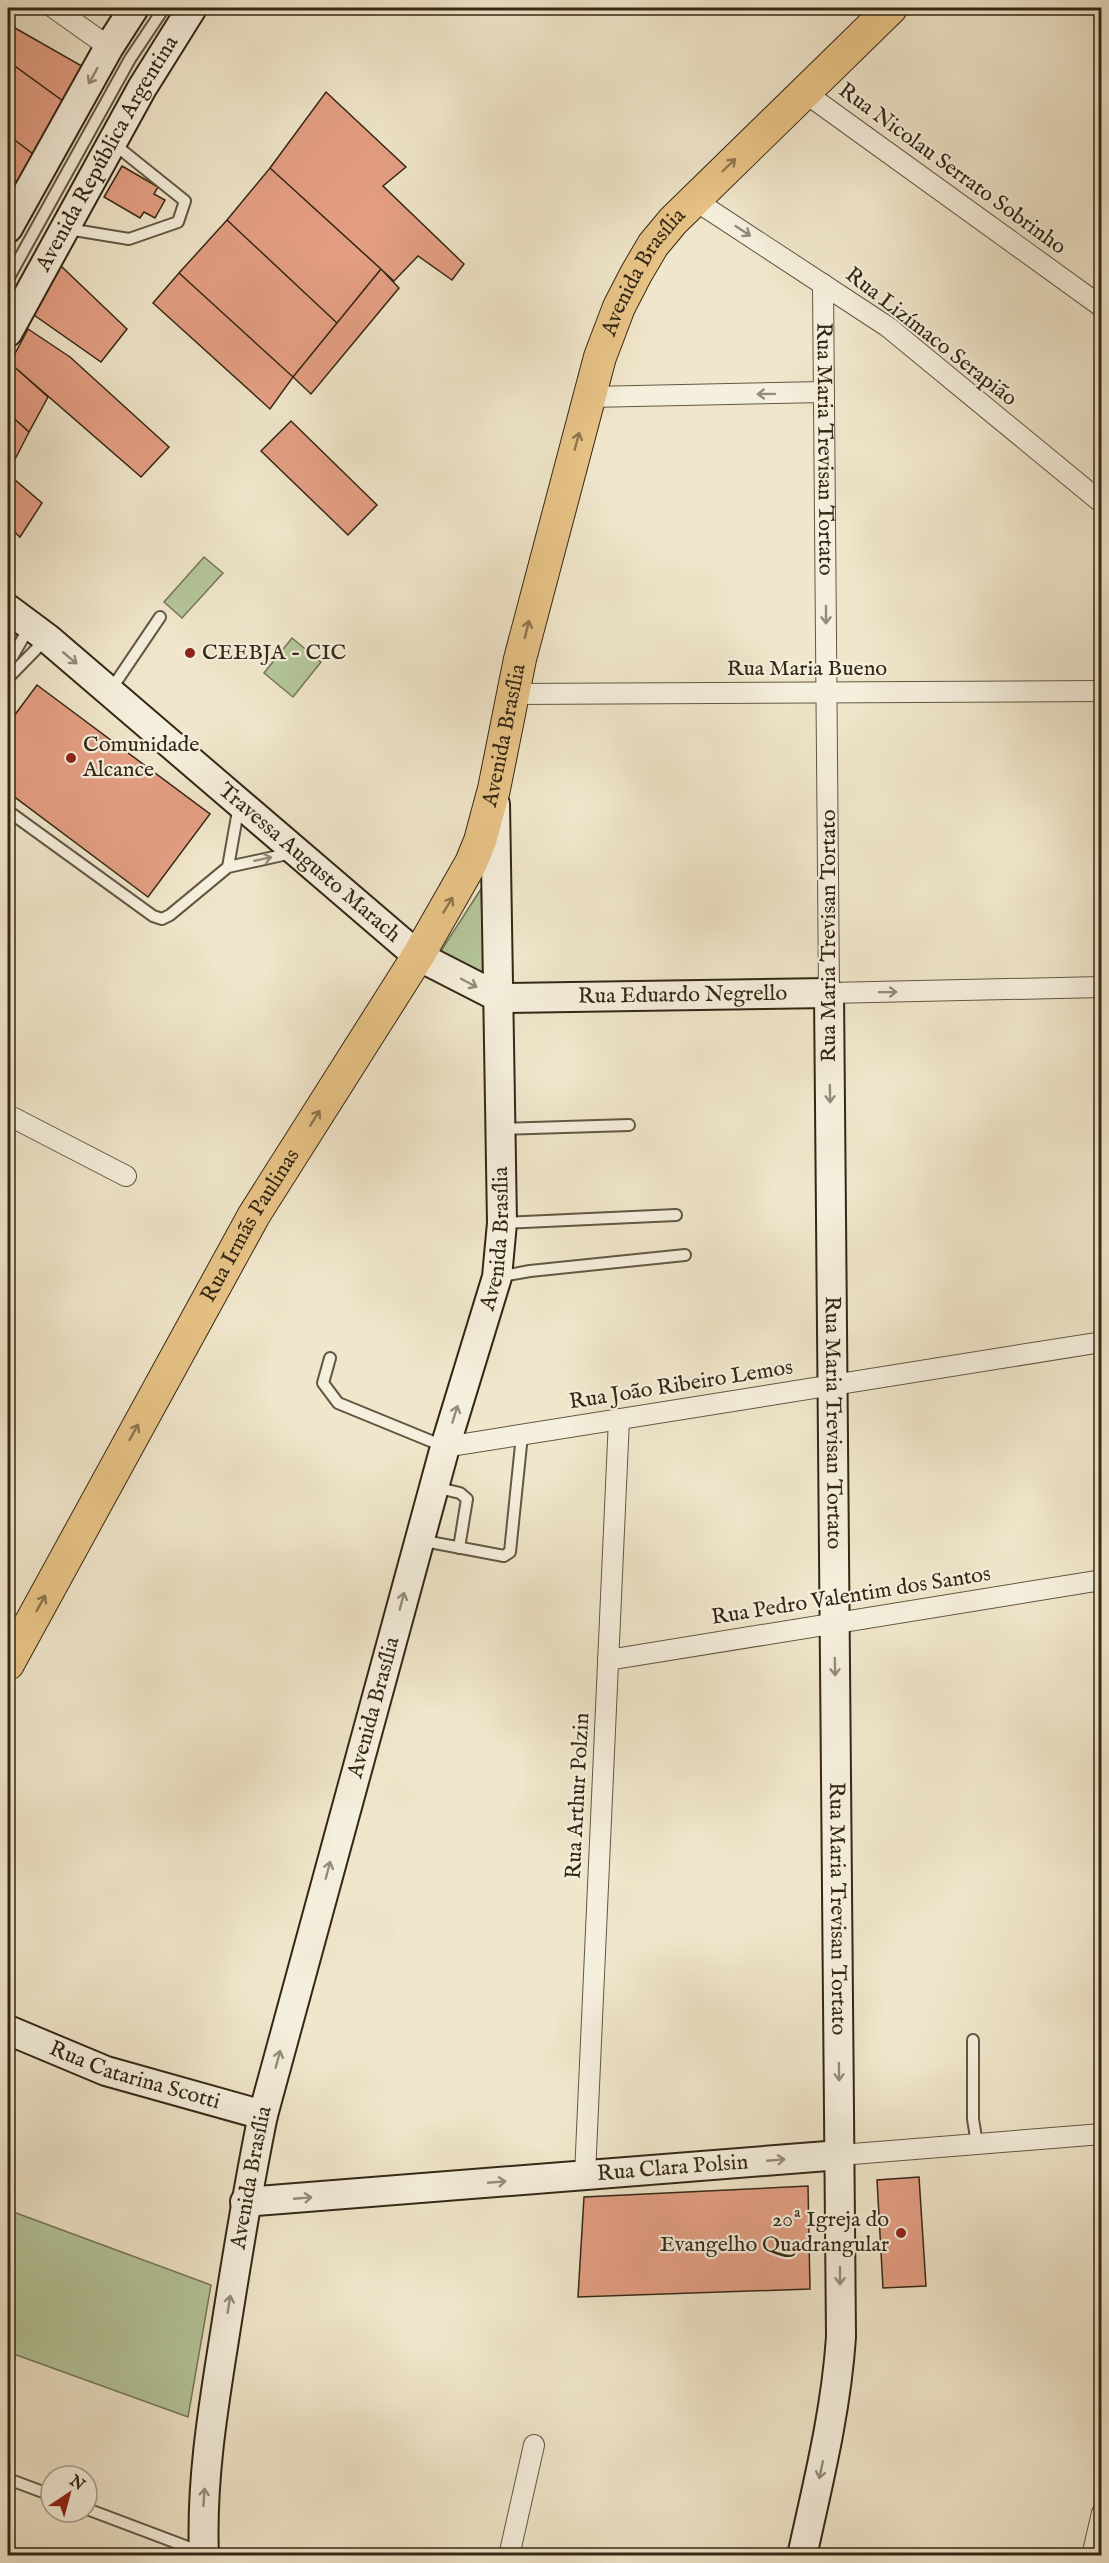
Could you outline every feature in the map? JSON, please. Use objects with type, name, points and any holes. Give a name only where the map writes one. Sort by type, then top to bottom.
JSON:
[{"type":"main road","points":[[8,228],[109,47],[134,8]]},
{"type":"main road","name":"Avenida República Argentina","points":[[8,332],[166,46],[192,8]]},
{"type":"main road","name":"Avenida Brasília","points":[[207,2555],[203,2500],[216,2393],[245,2202],[263,2115],[419,1540],[497,1277],[502,1223],[495,789],[512,694],[589,398],[608,334],[636,274],[660,237],[693,199],[891,8]]},
{"type":"main road","name":"Travessa Augusto Marach","points":[[28,624],[240,802],[418,956]]},
{"type":"main road","name":"Rua Irmãs Paulinas","points":[[9,1657],[249,1225],[418,956],[471,863],[495,789]]},
{"type":"main road","name":"Rua Eduardo Negrello","points":[[418,956],[500,998],[829,993]]},
{"type":"main road","name":"Rua Maria Trevisan Tortato","points":[[802,2556],[832,2417],[841,2337],[829,993]]},
{"type":"main road","name":"Rua Catarina Scotti","points":[[8,2030],[106,2071],[263,2115]]},
{"type":"main road","name":"Rua Clara Polsin","points":[[245,2202],[840,2155]]},
{"type":"street","points":[[54,8],[109,47]]},
{"type":"street","name":"Rua Nicolau Serrato Sobrinho","points":[[804,92],[1101,307]]},
{"type":"street","name":"Rua Lizímaco Serapião","points":[[693,199],[888,327],[1101,503]]},
{"type":"street","name":"Rua Maria Trevisan Tortato","points":[[823,284],[829,993]]},
{"type":"street","points":[[589,398],[824,392]]},
{"type":"street","name":"Rua Maria Bueno","points":[[512,694],[1101,691]]},
{"type":"street","name":"Rua Eduardo Negrello","points":[[829,993],[1101,987]]},
{"type":"street","points":[[8,1115],[126,1176]]},
{"type":"street","name":"Rua João Ribeiro Lemos","points":[[445,1447],[1101,1342]]},
{"type":"street","name":"Rua Arthur Polzin","points":[[585,2175],[619,1419]]},
{"type":"street","name":"Rua Pedro Valentim dos Santos","points":[[608,1660],[1101,1580]]},
{"type":"street","name":"Rua Clara Polsin","points":[[840,2155],[1101,2134]]},
{"type":"street","points":[[509,2556],[534,2445]]},
{"type":"street","points":[[1092,2556],[1101,2512]]},
{"type":"lane","points":[[8,279],[130,59],[164,8]]},
{"type":"lane","points":[[64,229],[129,239],[178,222],[185,201],[112,142]]},
{"type":"lane","points":[[109,691],[160,617]]},
{"type":"lane","points":[[9,671],[28,624]]},
{"type":"lane","points":[[9,671],[28,624]]},
{"type":"lane","points":[[228,867],[240,802]]},
{"type":"lane","points":[[8,811],[153,916],[162,919],[170,915],[228,867],[298,852]]},
{"type":"lane","points":[[501,1129],[629,1125]]},
{"type":"lane","points":[[502,1223],[676,1215]]},
{"type":"lane","points":[[497,1277],[530,1271],[685,1255]]},
{"type":"lane","points":[[330,1358],[323,1383],[338,1403],[445,1447]]},
{"type":"lane","points":[[419,1540],[504,1556],[510,1552],[522,1435]]},
{"type":"lane","points":[[434,1487],[460,1493],[467,1499],[459,1548]]},
{"type":"lane","points":[[974,2040],[973,2120],[977,2144]]},
{"type":"lane","points":[[8,2479],[39,2491]]},
{"type":"lane","points":[[99,2514],[207,2555]]},
{"type":"green space","points":[[204,557],[223,573],[182,618],[164,602]]},
{"type":"green space","points":[[292,638],[321,662],[293,697],[264,673]]},
{"type":"green space","points":[[481,889],[484,976],[439,954]]},
{"type":"green space","points":[[8,2210],[211,2285],[188,2417],[8,2352]]},
{"type":"building","points":[[8,24],[87,69],[67,104],[8,61]]},
{"type":"building","points":[[8,61],[67,104],[37,157],[8,135]]},
{"type":"building","points":[[326,92],[406,167],[383,186],[464,264],[452,280],[418,256],[394,281],[270,168]]},
{"type":"building","points":[[8,135],[37,157],[19,187],[8,179]]},
{"type":"building","points":[[122,166],[158,187],[154,194],[165,200],[155,218],[144,212],[140,218],[104,197]]},
{"type":"building","points":[[270,168],[381,269],[337,323],[227,220]]},
{"type":"building","points":[[227,220],[337,323],[293,377],[179,273]]},
{"type":"building","points":[[61,266],[127,329],[101,362],[34,315]]},
{"type":"building","points":[[381,269],[399,288],[311,394],[293,377]]},
{"type":"building","points":[[179,273],[293,377],[270,409],[153,303]]},
{"type":"building","points":[[28,329],[70,357],[169,447],[141,477],[10,363]]},
{"type":"building","points":[[10,363],[48,397],[29,432],[8,413],[8,367]]},
{"type":"building","points":[[8,413],[29,432],[8,473]]},
{"type":"building","points":[[291,421],[377,505],[348,535],[261,451]]},
{"type":"building","points":[[8,474],[42,503],[20,537],[8,526]]},
{"type":"building","name":"Comunidade Alcance","points":[[37,685],[210,814],[148,897],[8,792],[8,724]]},
{"type":"building","name":"20ª Igreja do Evangelho Quadrangular","points":[[919,2177],[926,2286],[883,2288],[877,2180]]},
{"type":"building","points":[[808,2186],[810,2289],[578,2297],[584,2197]]},
{"type":"place","name":"CEEBJA - CIC","points":[[190,653]]},
{"type":"place","name":"Comunidade Alcance","points":[[71,758]]},
{"type":"place","name":"20ª Igreja do Evangelho Quadrangular","points":[[901,2233]]}]
